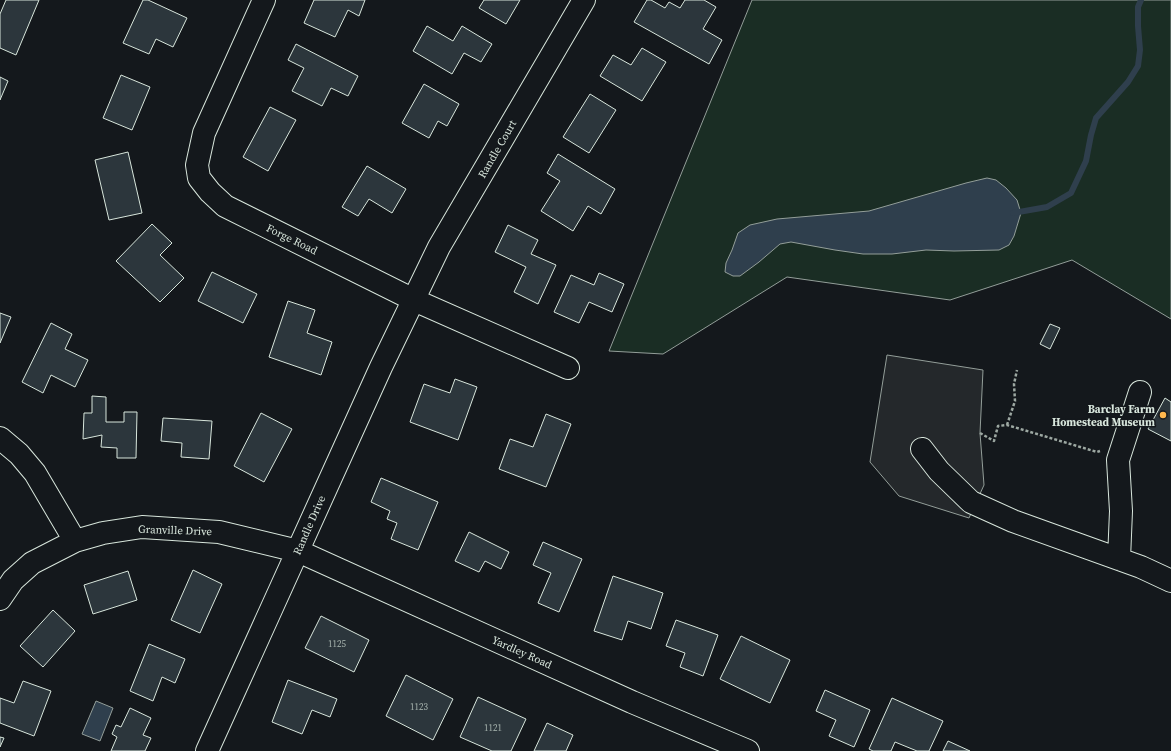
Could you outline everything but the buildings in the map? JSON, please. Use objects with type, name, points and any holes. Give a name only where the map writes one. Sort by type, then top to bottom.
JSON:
[{"type":"street","name":"Forge Road","points":[[264,0],[204,134],[197,165],[200,178],[210,192],[225,206],[414,300],[568,368]]},
{"type":"street","name":"Randle Court","points":[[414,300],[440,247],[584,0]]},
{"type":"street","name":"Randle Drive","points":[[207,751],[378,374],[414,300]]},
{"type":"street","points":[[1119,559],[1121,512],[1118,460],[1140,392]]},
{"type":"street","points":[[0,438],[19,454],[35,473],[75,541]]},
{"type":"street","points":[[922,449],[939,471],[971,502],[1013,521],[1141,567],[1171,581]]},
{"type":"street","name":"Granville Drive","points":[[0,599],[14,580],[32,563],[75,541],[103,533],[142,528],[219,532],[298,551]]},
{"type":"street","name":"Yardley Road","points":[[298,551],[632,702],[748,751]]},
{"type":"path","points":[[1007,426],[1015,401],[1014,384],[1017,370]]},
{"type":"path","points":[[980,433],[994,441],[998,426],[1007,426],[1097,452],[1121,451]]},
{"type":"green space","points":[[752,0],[1171,0],[1171,319],[1072,260],[950,300],[787,277],[663,354],[609,351]]},
{"type":"shaded area","points":[[887,355],[983,370],[980,433],[984,485],[969,518],[899,496],[870,462]]},
{"type":"water","points":[[987,178],[996,180],[1006,188],[1017,200],[1021,213],[1014,236],[1009,245],[999,250],[926,250],[892,254],[863,254],[791,242],[780,244],[740,276],[733,276],[725,272],[726,263],[738,233],[750,225],[777,219],[869,211]]},
{"type":"water","points":[[96,701],[113,708],[100,741],[82,734]]},
{"type":"waterway","points":[[1013,213],[1047,207],[1071,193],[1086,161],[1096,118],[1128,82],[1138,66],[1140,50],[1138,7],[1141,0]]},
{"type":"place","name":"Barclay Farm Homestead Museum","points":[[1163,415]]}]
